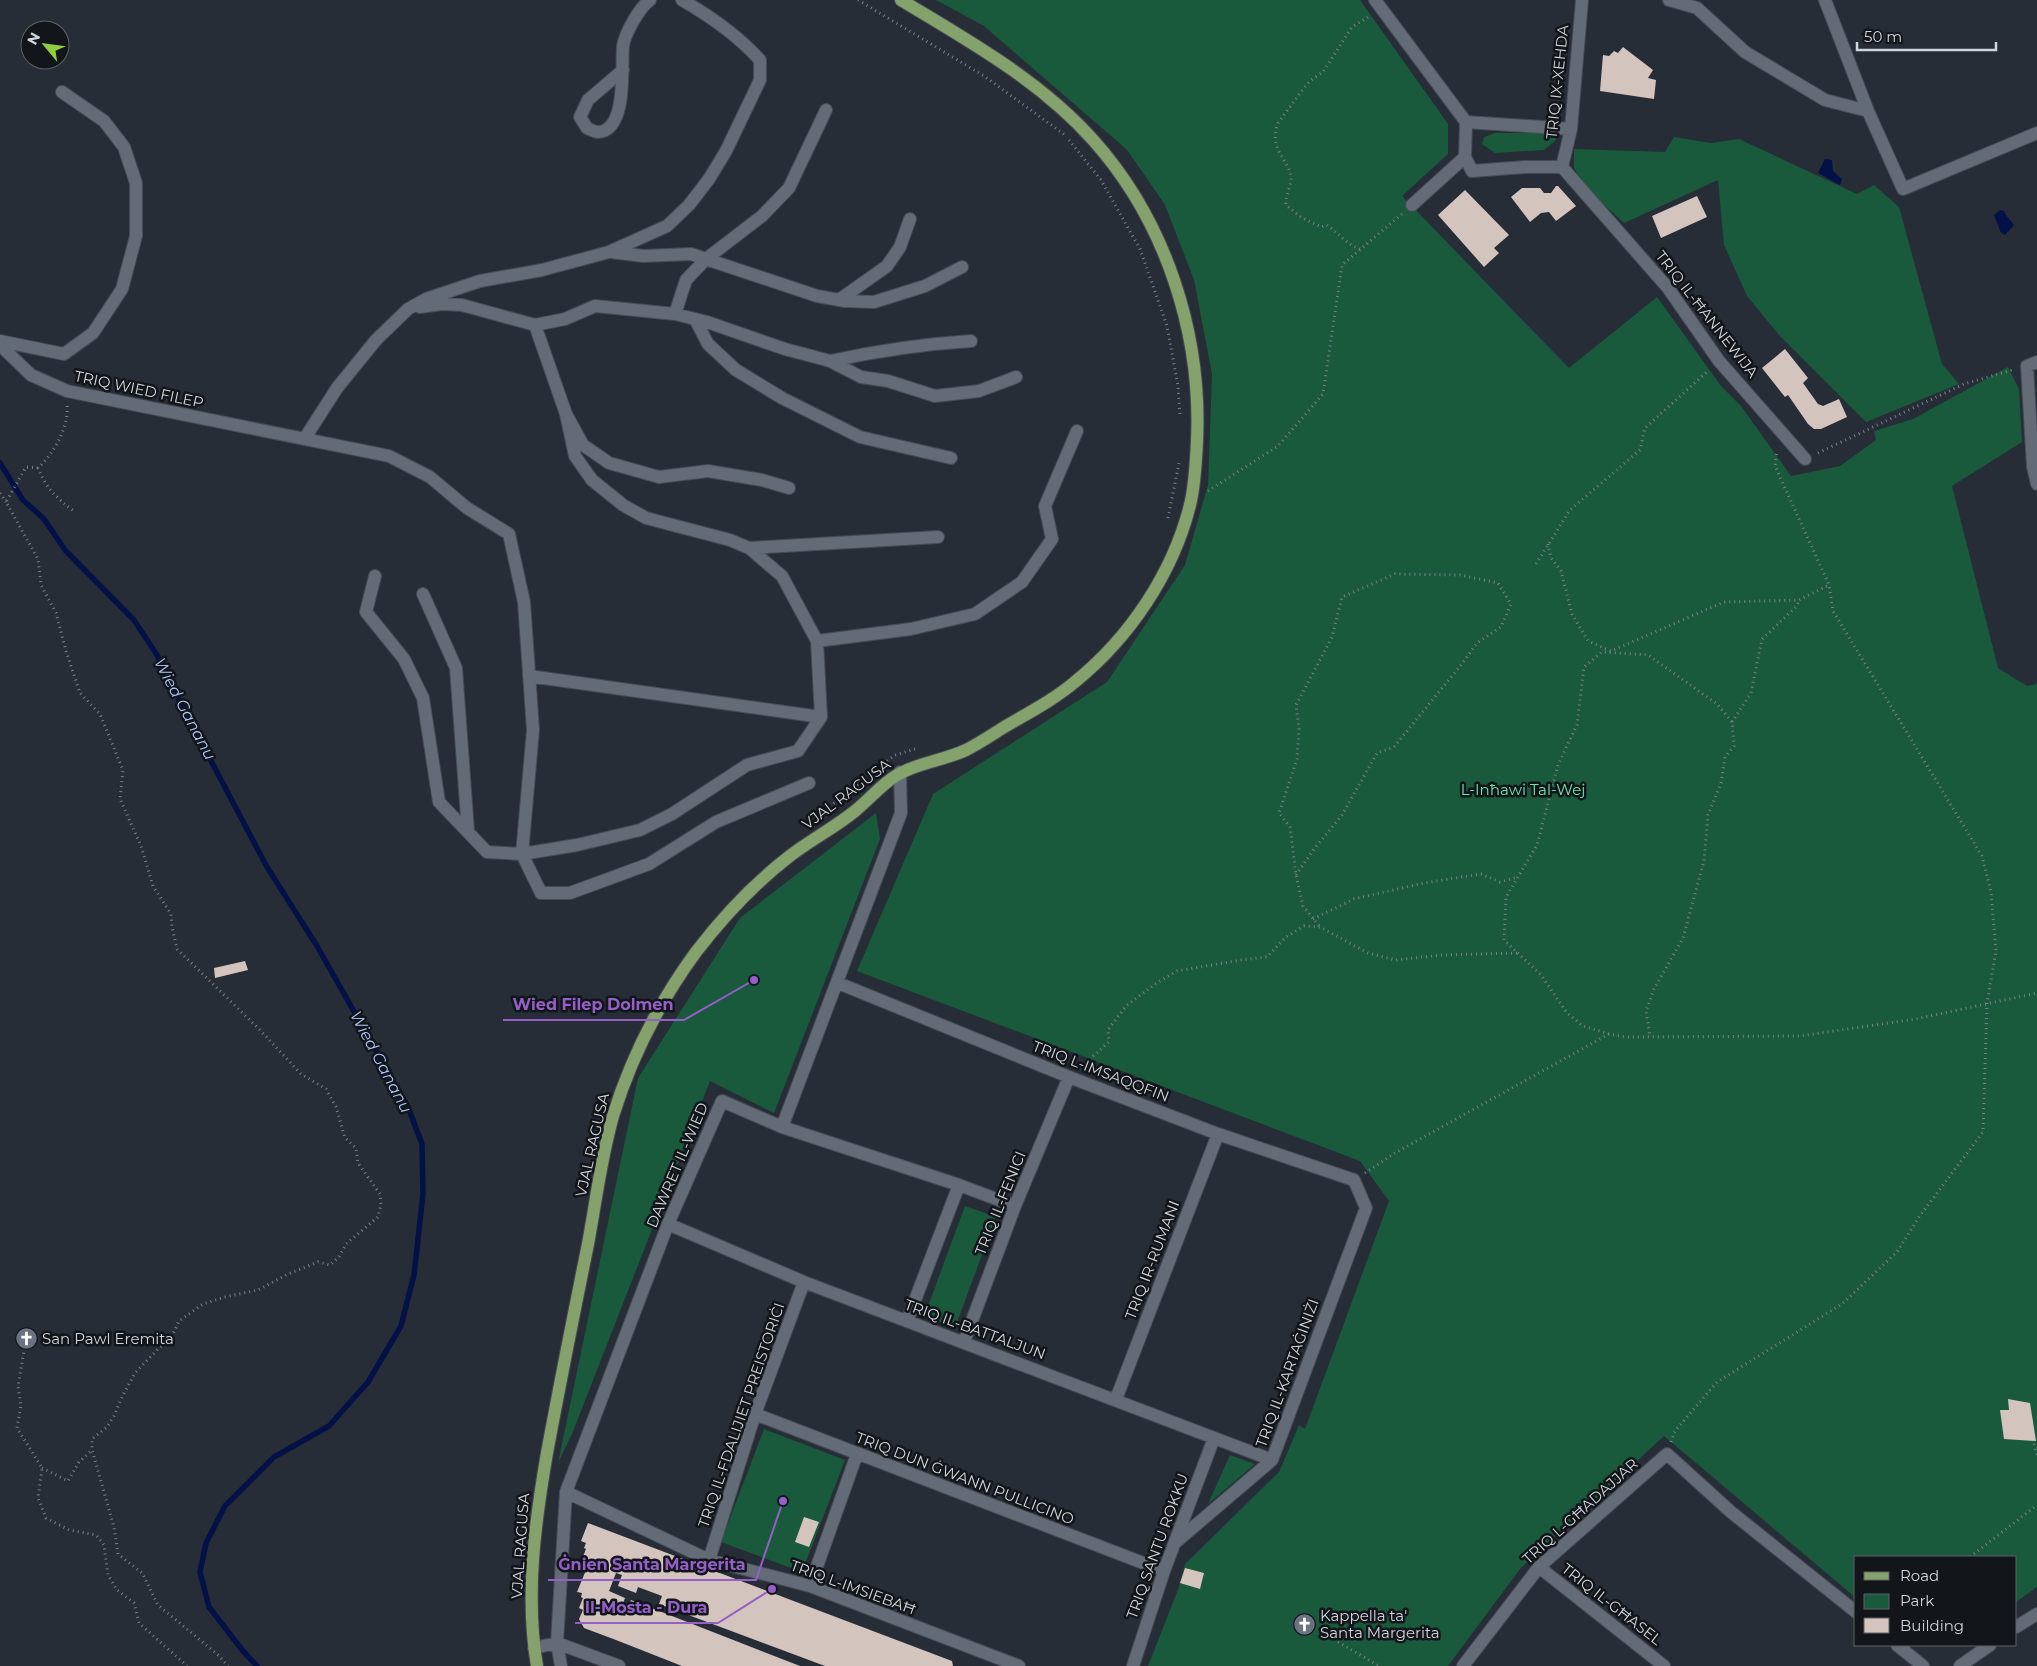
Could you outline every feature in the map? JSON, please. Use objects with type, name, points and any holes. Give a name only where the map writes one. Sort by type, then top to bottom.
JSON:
[{"type":"main road","name":"VJAL RAGUSA","points":[[537,1666],[534,1648],[532,1594],[539,1497],[608,1140],[613,1119],[634,1059],[674,984],[696,952],[748,892],[783,861],[851,814],[900,772],[963,752],[1038,708],[1076,682],[1111,648],[1138,614],[1164,576],[1178,542],[1190,503],[1196,461],[1198,417],[1194,363],[1168,262],[1137,200],[1119,172],[1095,142],[1067,113],[1037,88],[951,30],[901,0]]},
{"type":"street","points":[[623,70],[588,100],[580,117],[587,128],[598,132],[609,127],[618,115],[623,70],[623,44],[642,6],[650,0]]},
{"type":"street","points":[[305,438],[342,381],[376,340],[408,309],[426,300],[480,281],[542,270],[609,252],[667,226],[689,205],[709,179],[726,151],[760,80],[760,60],[746,45],[702,12],[682,0]]},
{"type":"street","name":"TRIQ IX-XEHDA","points":[[1562,167],[1571,129],[1582,0]]},
{"type":"street","points":[[1669,0],[1697,8],[1745,52],[1825,100],[1868,111]]},
{"type":"street","points":[[1825,0],[1868,111],[1903,189],[2037,132]]},
{"type":"street","points":[[1379,4],[1466,122],[1465,157],[1472,171],[1525,167],[1562,167]]},
{"type":"street","points":[[0,341],[64,354],[93,333],[122,289],[136,236],[136,183],[124,147],[104,120],[62,92]]},
{"type":"street","points":[[675,314],[686,280],[706,259],[762,216],[789,188],[826,110]]},
{"type":"street","points":[[1466,122],[1571,129]]},
{"type":"street","points":[[1412,205],[1465,157]]},
{"type":"street","name":"TRIQ IL-ĦANNEWIJA","points":[[1562,167],[1668,288],[1719,361],[1805,459]]},
{"type":"street","points":[[839,300],[887,266],[900,247],[910,219]]},
{"type":"street","points":[[609,252],[643,256],[691,254],[816,296],[839,300],[874,302],[925,286],[962,267]]},
{"type":"street","points":[[408,309],[442,304],[462,305],[535,325],[565,319],[595,306],[675,314],[784,349],[830,361],[861,377],[888,381],[935,396],[979,391],[1016,378]]},
{"type":"street","points":[[695,319],[708,344],[736,370],[782,398],[860,437],[951,458]]},
{"type":"street","points":[[375,576],[366,612],[404,659],[423,698],[439,802],[488,852],[522,854],[577,845],[640,830],[672,814],[747,765],[798,751],[821,717],[817,642],[782,576],[749,548],[730,540],[646,518],[623,505],[592,480],[575,456],[566,414],[535,325]]},
{"type":"street","points":[[830,361],[881,351],[938,343],[971,341]]},
{"type":"street","name":"TRIQ WIED FILEP","points":[[0,345],[31,375],[66,391],[389,456],[430,477],[466,508],[510,534],[524,602],[533,730],[522,854]]},
{"type":"street","points":[[2032,364],[2033,467],[2037,484]]},
{"type":"street","points":[[566,414],[583,444],[609,462],[659,477],[708,471],[762,480],[789,488]]},
{"type":"street","points":[[817,642],[911,629],[975,614],[1022,582],[1052,539],[1045,506],[1077,431]]},
{"type":"street","points":[[749,548],[938,537]]},
{"type":"street","points":[[423,594],[456,668],[468,830]]},
{"type":"street","points":[[528,676],[821,717]]},
{"type":"street","points":[[900,772],[901,813],[782,1127],[1015,1206]]},
{"type":"street","points":[[522,854],[541,893],[570,894],[649,864],[716,822],[809,782]]},
{"type":"street","name":"TRIQ L-IMSAQQFIN","points":[[838,983],[1069,1077],[1218,1134],[1354,1180]]},
{"type":"street","name":"TRIQ IL-FENICI","points":[[964,1342],[1015,1206],[1069,1077]]},
{"type":"street","name":"DAWRET IL-WIED","points":[[561,1666],[557,1643],[566,1492],[668,1224],[722,1101],[782,1127]]},
{"type":"street","name":"TRIQ IR-RUMANI","points":[[1116,1399],[1218,1134]]},
{"type":"street","name":"TRIQ IL-KARTAĠINIŻI","points":[[1176,1542],[1272,1460],[1366,1208],[1354,1180]]},
{"type":"street","points":[[908,1321],[958,1186]]},
{"type":"street","name":"TRIQ IL-BATTALJUN","points":[[668,1224],[804,1282],[1116,1399],[1272,1460]]},
{"type":"street","name":"TRIQ IL-FDALIJIET PREISTORIĊI","points":[[709,1560],[755,1414],[804,1282]]},
{"type":"street","name":"TRIQ DUN ĠWANN PULLICINO","points":[[755,1414],[1164,1571]]},
{"type":"street","name":"TRIQ SANTU ROKKU","points":[[1133,1666],[1164,1571],[1214,1438]]},
{"type":"street","points":[[810,1586],[857,1454]]},
{"type":"street","points":[[1667,1454],[1731,1512],[1854,1610]]},
{"type":"street","name":"TRIQ L-GĦADAJJAR","points":[[1463,1666],[1539,1567],[1667,1454]]},
{"type":"street","name":"TRIQ L-IMSIEBAĦ","points":[[566,1492],[709,1560],[810,1586],[986,1660],[1019,1666]]},
{"type":"street","name":"TRIQ IL-GĦASEL","points":[[1539,1567],[1664,1666]]},
{"type":"street","points":[[2017,1626],[2037,1614]]},
{"type":"street","points":[[534,1648],[557,1643],[619,1666]]},
{"type":"street","points":[[1898,1646],[1923,1666]]},
{"type":"street","points":[[1960,1666],[1989,1646]]},
{"type":"path","points":[[858,0],[984,76],[1066,136],[1101,180],[1140,249],[1167,326],[1178,386],[1180,415]]},
{"type":"path","points":[[1361,249],[1353,247],[1344,237],[1327,225],[1321,227],[1301,217],[1286,205],[1285,197],[1291,179],[1277,150],[1275,130],[1303,89],[1323,72],[1352,27],[1379,4]]},
{"type":"path","points":[[1206,493],[1278,446],[1323,394],[1342,265],[1412,205]]},
{"type":"path","points":[[1536,564],[1570,510],[1640,450],[1645,428],[1719,361]]},
{"type":"path","points":[[1805,459],[1964,384],[2032,364]]},
{"type":"path","points":[[6,502],[26,467],[38,468],[48,458],[62,431],[68,414],[66,391]]},
{"type":"path","points":[[1667,1454],[1674,1431],[1717,1382],[1842,1304],[1897,1252],[1919,1217],[1983,1132],[1988,1003],[1996,951],[1991,892],[1982,856],[1833,610],[1829,584],[1775,466],[1779,429]]},
{"type":"path","points":[[1168,520],[1179,461]]},
{"type":"path","points":[[38,468],[44,484],[57,498],[75,512]]},
{"type":"path","points":[[0,493],[38,559],[41,585],[56,613],[80,692],[100,714],[123,770],[120,799],[142,846],[153,886],[171,914],[177,949],[259,1029],[301,1074],[326,1089],[336,1107],[345,1138],[356,1148],[358,1164],[380,1194],[381,1204],[378,1217],[346,1244],[339,1257],[330,1265],[318,1262],[288,1274],[258,1290],[202,1304],[179,1322],[170,1340],[159,1348],[135,1373],[107,1427],[92,1439],[92,1450],[114,1527],[118,1554],[142,1573],[158,1605],[218,1655],[228,1666]]},
{"type":"path","points":[[1548,544],[1551,558],[1561,571],[1572,614],[1588,640],[1611,651],[1724,602],[1799,600],[1829,584]]},
{"type":"path","points":[[1296,876],[1314,848],[1342,815],[1377,753],[1394,747],[1462,665],[1477,643],[1501,627],[1511,604],[1498,583],[1460,575],[1395,574],[1342,597],[1332,637],[1296,704],[1299,729],[1297,759],[1279,813],[1290,827],[1296,876],[1303,906],[1320,928]]},
{"type":"path","points":[[1732,722],[1751,693],[1762,639],[1797,606],[1799,600]]},
{"type":"path","points":[[1650,1037],[1646,1011],[1654,989],[1684,938],[1704,861],[1708,815],[1721,783],[1724,757],[1734,746],[1732,722],[1717,704],[1648,655],[1602,652],[1584,667],[1577,725],[1558,765],[1537,844],[1506,897],[1504,940],[1541,975],[1567,1013],[1583,1026],[1626,1038],[1800,1036],[1916,1019],[2037,993]]},
{"type":"path","points":[[880,766],[895,754],[921,747]]},
{"type":"path","points":[[814,819],[873,772]]},
{"type":"path","points":[[1313,919],[1354,899],[1424,884],[1480,874],[1500,882],[1518,877]]},
{"type":"path","points":[[1084,1082],[1091,1058],[1109,1042],[1108,1030],[1126,1006],[1155,984],[1177,971],[1268,957],[1286,937],[1304,926],[1320,928],[1368,953],[1395,960],[1442,955],[1517,953]]},
{"type":"path","points":[[1354,1180],[1395,1153],[1609,1034]]},
{"type":"path","points":[[26,1338],[18,1387],[20,1405],[17,1428],[42,1468],[68,1481],[79,1462],[92,1450]]},
{"type":"path","points":[[2034,1444],[2037,1456]]},
{"type":"path","points":[[42,1468],[38,1498],[46,1518],[68,1530],[96,1535],[104,1545],[108,1576],[117,1590],[134,1603],[139,1623],[187,1666]]},
{"type":"path","points":[[1971,1556],[2037,1505]]},
{"type":"path","points":[[1338,1642],[1379,1666]]},
{"type":"green space","name":"L-Inħawi Tal-Wej","points":[[936,0],[1360,0],[1448,124],[1448,154],[1402,196],[1569,368],[1657,297],[1721,386],[1741,406],[1791,476],[1840,466],[1876,440],[1874,431],[1913,419],[2008,367],[2019,389],[2022,442],[1952,486],[1998,668],[2027,686],[2037,684],[2037,1587],[2017,1601],[2017,1556],[1854,1556],[1854,1596],[1664,1436],[1520,1569],[1448,1666],[1148,1666],[1179,1587],[1185,1564],[1279,1472],[1299,1425],[1305,1429],[1389,1201],[1360,1161],[857,971],[933,794],[1107,682],[1185,565],[1208,485],[1212,374],[1194,280],[1165,205],[1128,151],[984,26]]},
{"type":"green space","points":[[1495,133],[1555,133],[1558,136],[1544,150],[1495,153],[1482,144],[1484,137]]},
{"type":"green space","points":[[1674,137],[1711,143],[1739,139],[1857,194],[1874,185],[1899,207],[1942,364],[1959,384],[1866,422],[1779,335],[1747,296],[1724,245],[1718,180],[1624,223],[1586,188],[1574,168],[1574,149],[1665,152]]},
{"type":"green space","points":[[876,813],[880,839],[774,1113],[710,1081],[572,1434],[558,1463],[638,1078],[740,918]]},
{"type":"green space","points":[[965,1206],[996,1217],[955,1328],[924,1317]]},
{"type":"green space","points":[[764,1429],[845,1460],[802,1572],[721,1542]]},
{"type":"green space","points":[[1230,1455],[1255,1464],[1208,1504]]},
{"type":"shaded area","points":[[1825,159],[1832,160],[1833,171],[1842,179],[1840,185],[1818,173]]},
{"type":"shaded area","points":[[2000,210],[2004,211],[2014,225],[2005,235],[2001,233],[1994,215]]},
{"type":"building","points":[[1623,47],[1653,70],[1648,78],[1656,80],[1654,99],[1600,91],[1603,55],[1609,56],[1614,51],[1618,53]]},
{"type":"building","points":[[1556,186],[1576,206],[1556,221],[1549,212],[1541,213],[1530,222],[1511,197],[1522,188],[1540,188],[1544,193],[1551,193]]},
{"type":"building","points":[[1465,190],[1509,235],[1494,248],[1499,253],[1484,267],[1438,215]]},
{"type":"building","points":[[1697,196],[1707,217],[1661,238],[1652,216]]},
{"type":"building","points":[[1785,349],[1808,378],[1803,383],[1818,404],[1823,406],[1839,399],[1847,417],[1821,429],[1814,429],[1808,424],[1788,395],[1785,397],[1762,368]]},
{"type":"building","points":[[245,961],[248,970],[215,978],[214,968]]},
{"type":"building","points":[[2008,1399],[2030,1403],[2036,1441],[2004,1439],[2000,1410],[2009,1410]]},
{"type":"building","points":[[804,1517],[819,1522],[809,1547],[795,1542]]},
{"type":"building","points":[[588,1523],[952,1661],[953,1666],[825,1666],[659,1604],[662,1596],[638,1587],[636,1593],[618,1586],[622,1575],[616,1573],[609,1591],[625,1598],[619,1614],[625,1616],[631,1600],[800,1666],[682,1666],[584,1628],[579,1619],[583,1610],[579,1608],[583,1598],[581,1597],[582,1593],[577,1592],[586,1570],[582,1568],[585,1560],[582,1559],[586,1543],[581,1541]]},
{"type":"building","points":[[1185,1568],[1204,1573],[1200,1589],[1180,1583]]},
{"type":"waterway","name":"Wied Gananu","points":[[0,463],[23,500],[44,519],[65,550],[134,620],[157,655],[267,867],[317,946],[408,1107],[422,1144],[423,1194],[414,1275],[401,1326],[368,1382],[329,1426],[274,1457],[225,1506],[206,1543],[200,1572],[209,1607],[257,1666]]},
{"type":"place","name":"Wied Filep Dolmen","points":[[754,980]]},
{"type":"place","name":"San Pawl Eremita","points":[[26,1338]]},
{"type":"place","name":"Ġnien Santa Margerita","points":[[783,1501]]},
{"type":"place","name":"Il-Mosta - Dura","points":[[772,1589]]},
{"type":"place","name":"Kappella ta' Santa Margerita","points":[[1304,1624]]}]
